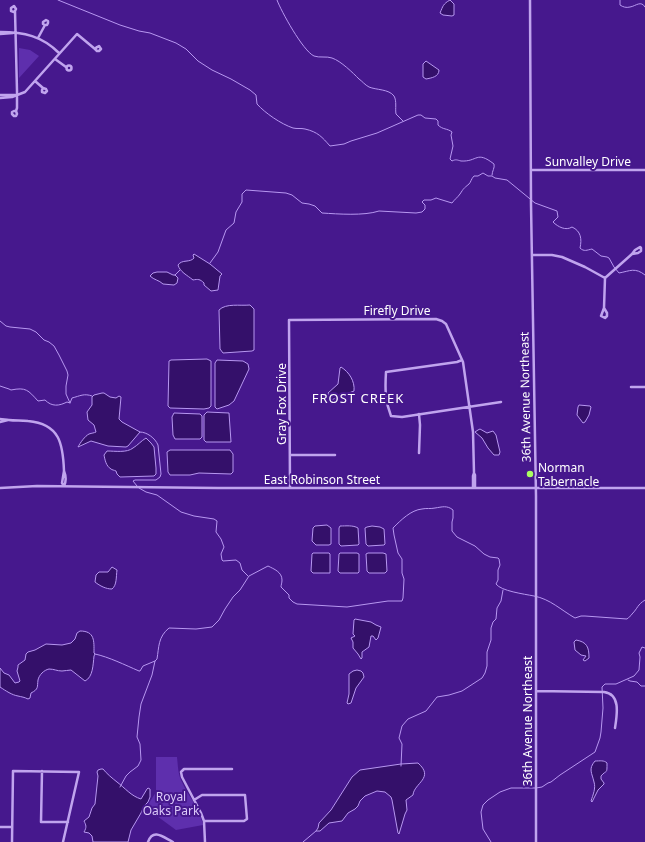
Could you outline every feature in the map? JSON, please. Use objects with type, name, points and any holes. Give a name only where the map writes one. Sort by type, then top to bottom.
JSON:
[{"type":"street","name":"36th Avenue Northeast","points":[[530,0],[536,601],[536,842]]},
{"type":"street","points":[[15,11],[16,111]]},
{"type":"street","points":[[38,38],[44,25]]},
{"type":"street","points":[[0,33],[16,33],[38,38],[60,53]]},
{"type":"street","points":[[0,96],[12,97],[24,92],[77,34],[95,49]]},
{"type":"street","points":[[55,59],[66,67]]},
{"type":"street","points":[[35,80],[43,88]]},
{"type":"street","name":"Sunvalley Drive","points":[[531,170],[645,170]]},
{"type":"street","points":[[604,308],[605,278],[632,254]]},
{"type":"street","points":[[532,255],[562,256],[605,278]]},
{"type":"street","name":"Firefly Drive","points":[[289,320],[439,320],[445,322],[462,360],[474,435],[474,488]]},
{"type":"street","name":"Gray Fox Drive","points":[[289,320],[290,488]]},
{"type":"street","points":[[462,360],[386,372],[385,392],[391,416],[398,417],[501,402]]},
{"type":"street","points":[[631,388],[645,387]]},
{"type":"street","points":[[419,414],[419,453]]},
{"type":"street","points":[[0,421],[27,420],[46,425],[53,430],[59,438],[64,457],[66,483],[64,486]]},
{"type":"street","points":[[290,455],[335,455]]},
{"type":"street","name":"East Robinson Street","points":[[0,488],[64,486],[290,488],[645,488]]},
{"type":"street","points":[[536,691],[610,693],[613,696],[618,713],[615,728]]},
{"type":"street","points":[[205,842],[204,821],[201,812],[182,777],[181,772],[184,769],[232,769]]},
{"type":"street","points":[[12,842],[13,771],[79,772],[63,842]]},
{"type":"street","points":[[42,771],[41,822],[68,822]]},
{"type":"street","points":[[194,800],[207,795],[245,795],[247,819],[244,821],[204,821]]},
{"type":"street","points":[[0,827],[12,827]]},
{"type":"street","points":[[148,842],[150,837],[155,834],[159,834],[173,842]]},
{"type":"green space","points":[[19,48],[30,50],[39,56],[19,78]]},
{"type":"green space","name":"Royal Oaks Park","points":[[156,757],[177,757],[178,770],[181,779],[197,808],[203,825],[176,830],[146,808],[156,792]]},
{"type":"shaded area","points":[[450,0],[454,4],[454,15],[443,15],[440,13],[446,3]]},
{"type":"shaded area","points":[[426,61],[439,70],[438,74],[432,78],[426,79],[423,77],[423,64]]},
{"type":"shaded area","points":[[194,254],[222,274],[220,276],[218,290],[211,291],[204,285],[204,283],[198,279],[193,280],[180,270],[178,265],[194,258]]},
{"type":"shaded area","points":[[157,272],[167,272],[175,275],[178,278],[177,283],[174,285],[163,284],[150,276]]},
{"type":"shaded area","points":[[250,305],[254,309],[254,350],[223,353],[220,349],[219,310],[225,306]]},
{"type":"shaded area","points":[[207,359],[211,361],[211,406],[204,409],[170,408],[168,406],[169,361]]},
{"type":"shaded area","points":[[217,360],[243,361],[248,364],[249,369],[234,401],[229,405],[217,409],[215,407],[215,363]]},
{"type":"shaded area","points":[[341,367],[347,371],[351,377],[354,384],[354,391],[331,400],[328,393],[338,384]]},
{"type":"shaded area","points":[[102,393],[110,397],[121,397],[119,419],[140,432],[126,447],[108,446],[91,441],[78,447],[87,435],[96,432],[94,425],[88,420],[87,412],[92,405],[92,397]]},
{"type":"shaded area","points":[[579,405],[591,407],[589,415],[583,423],[577,415]]},
{"type":"shaded area","points":[[207,412],[229,413],[231,442],[206,442],[204,440],[204,415]]},
{"type":"shaded area","points":[[174,413],[200,414],[202,416],[202,437],[200,439],[175,439],[173,435],[172,417]]},
{"type":"shaded area","points":[[480,429],[487,433],[493,431],[496,435],[500,452],[499,455],[494,455],[482,438],[475,432]]},
{"type":"shaded area","points":[[146,438],[154,447],[156,474],[154,476],[120,477],[116,471],[108,466],[104,455],[107,451],[128,451]]},
{"type":"shaded area","points":[[170,450],[230,450],[233,454],[233,472],[231,474],[199,473],[190,475],[170,475],[168,472],[167,452]]},
{"type":"shaded area","points":[[327,525],[331,528],[331,544],[316,545],[312,541],[313,528],[315,526]]},
{"type":"shaded area","points":[[340,526],[352,526],[358,528],[358,545],[341,546],[339,544]]},
{"type":"shaded area","points":[[372,526],[384,529],[384,545],[368,546],[366,544],[365,528]]},
{"type":"shaded area","points":[[313,553],[330,554],[330,573],[313,573],[311,571]]},
{"type":"shaded area","points":[[340,553],[359,554],[358,573],[340,573],[338,571]]},
{"type":"shaded area","points":[[366,554],[386,554],[387,571],[385,573],[369,573],[367,571]]},
{"type":"shaded area","points":[[112,567],[117,570],[116,583],[112,589],[103,587],[95,582],[96,575],[99,572],[108,572]]},
{"type":"shaded area","points":[[355,619],[371,622],[381,627],[376,640],[373,636],[371,636],[369,647],[362,652],[361,659],[353,648],[351,638],[355,636],[353,634]]},
{"type":"shaded area","points":[[80,631],[89,633],[94,641],[95,654],[93,667],[88,679],[85,681],[71,670],[45,670],[38,680],[36,689],[31,693],[30,698],[28,699],[14,695],[0,687],[0,668],[4,673],[9,675],[15,683],[19,682],[17,671],[18,665],[25,660],[28,652],[46,644],[62,645],[71,643]]},
{"type":"shaded area","points":[[576,640],[583,642],[588,648],[589,658],[585,661],[583,660],[586,656],[581,655],[575,650],[574,642]]},
{"type":"shaded area","points":[[357,670],[363,673],[364,677],[356,688],[351,703],[348,704],[349,674]]},
{"type":"shaded area","points":[[595,761],[606,762],[607,769],[601,776],[604,784],[598,790],[592,802],[595,787],[591,769]]},
{"type":"shaded area","points":[[418,763],[423,768],[425,773],[424,777],[414,791],[413,795],[406,800],[407,810],[399,834],[391,797],[385,792],[377,791],[365,796],[360,801],[358,806],[348,813],[342,821],[329,823],[320,831],[316,831],[319,823],[331,810],[352,777],[360,770]]},
{"type":"shaded area","points":[[103,769],[128,792],[137,798],[141,799],[147,789],[150,789],[150,797],[148,802],[144,806],[131,830],[128,842],[93,842],[92,836],[89,833],[84,832],[86,826],[84,821],[89,817],[95,804],[98,776],[97,772]]},
{"type":"waterway","points":[[58,0],[120,25],[150,33],[176,43],[186,49],[198,61],[212,70],[250,90],[256,95],[257,104],[274,118],[293,128],[304,129],[317,133],[330,146],[344,144],[377,133],[421,115],[425,118],[436,119],[440,127],[452,132],[451,135],[453,146],[450,159],[452,161],[467,161],[480,157],[484,158],[494,164],[492,175]]},
{"type":"waterway","points":[[277,0],[293,30],[309,53],[316,57],[330,57],[347,67],[368,86],[392,94],[395,100],[396,114],[403,121]]},
{"type":"waterway","points":[[620,0],[620,5],[625,7],[640,4],[645,7]]},
{"type":"waterway","points":[[210,263],[218,252],[226,230],[234,223],[236,212],[242,202],[242,194],[246,190],[286,193],[292,195],[302,203],[315,206],[322,213],[359,214],[379,211],[416,213],[422,212],[425,209],[425,205],[422,202],[424,200],[436,198],[452,203],[470,183],[474,176],[478,176],[483,173],[488,176],[507,180],[535,203],[557,211],[558,217],[553,222],[562,228],[567,229],[572,227],[575,229],[580,236],[580,248],[584,250],[592,249],[601,256],[609,258],[619,273],[635,270],[645,275]]},
{"type":"waterway","points":[[175,275],[180,270]]},
{"type":"waterway","points":[[0,321],[6,326],[30,329],[54,346],[67,371],[66,394],[70,403]]},
{"type":"waterway","points":[[0,386],[11,390],[26,390],[38,401],[45,400],[50,404],[56,405],[67,402],[70,403],[72,398],[82,395],[92,396]]},
{"type":"waterway","points":[[137,486],[133,481],[156,480],[161,474],[158,445],[150,436],[140,432]]},
{"type":"waterway","points":[[139,488],[157,495],[181,512],[194,516],[214,519],[217,521],[216,532],[224,547],[221,554],[222,560],[236,560],[240,563],[242,570],[248,576]]},
{"type":"waterway","points":[[120,787],[126,776],[138,766],[141,760],[140,744],[137,737],[141,704],[152,675],[161,639],[165,631],[169,628],[196,629],[212,627],[219,620],[233,597],[240,590],[249,576],[268,566],[281,575],[281,587],[289,595],[289,598],[297,604],[347,607],[388,601],[402,601],[404,579],[402,573],[402,559],[398,553],[393,528],[414,511],[444,507],[451,508],[453,510],[452,531],[457,537],[475,546],[484,554],[499,559],[500,565],[496,584],[503,589],[540,597],[575,618],[585,616],[627,619],[640,603],[645,600]]},
{"type":"waterway","points":[[401,766],[402,744],[399,738],[402,726],[408,719],[426,711],[437,697],[462,691],[482,678],[485,673],[487,666],[487,652],[491,640],[491,628],[496,619],[497,608],[501,601],[503,590]]},
{"type":"waterway","points":[[491,842],[483,829],[481,812],[483,805],[500,792],[511,788],[542,787],[595,752],[601,732],[603,708],[602,687],[605,684],[616,684],[634,676],[639,670],[639,653],[642,647],[645,648]]},
{"type":"waterway","points":[[95,654],[139,671],[143,666],[155,661]]},
{"type":"waterway","points":[[628,680],[637,682],[641,686],[645,686]]},
{"type":"waterway","points":[[303,842],[316,831]]},
{"type":"place","name":"Norman Tabernacle","points":[[530,474]]},
{"type":"district","name":"FROST CREEK","points":[[358,398]]}]
